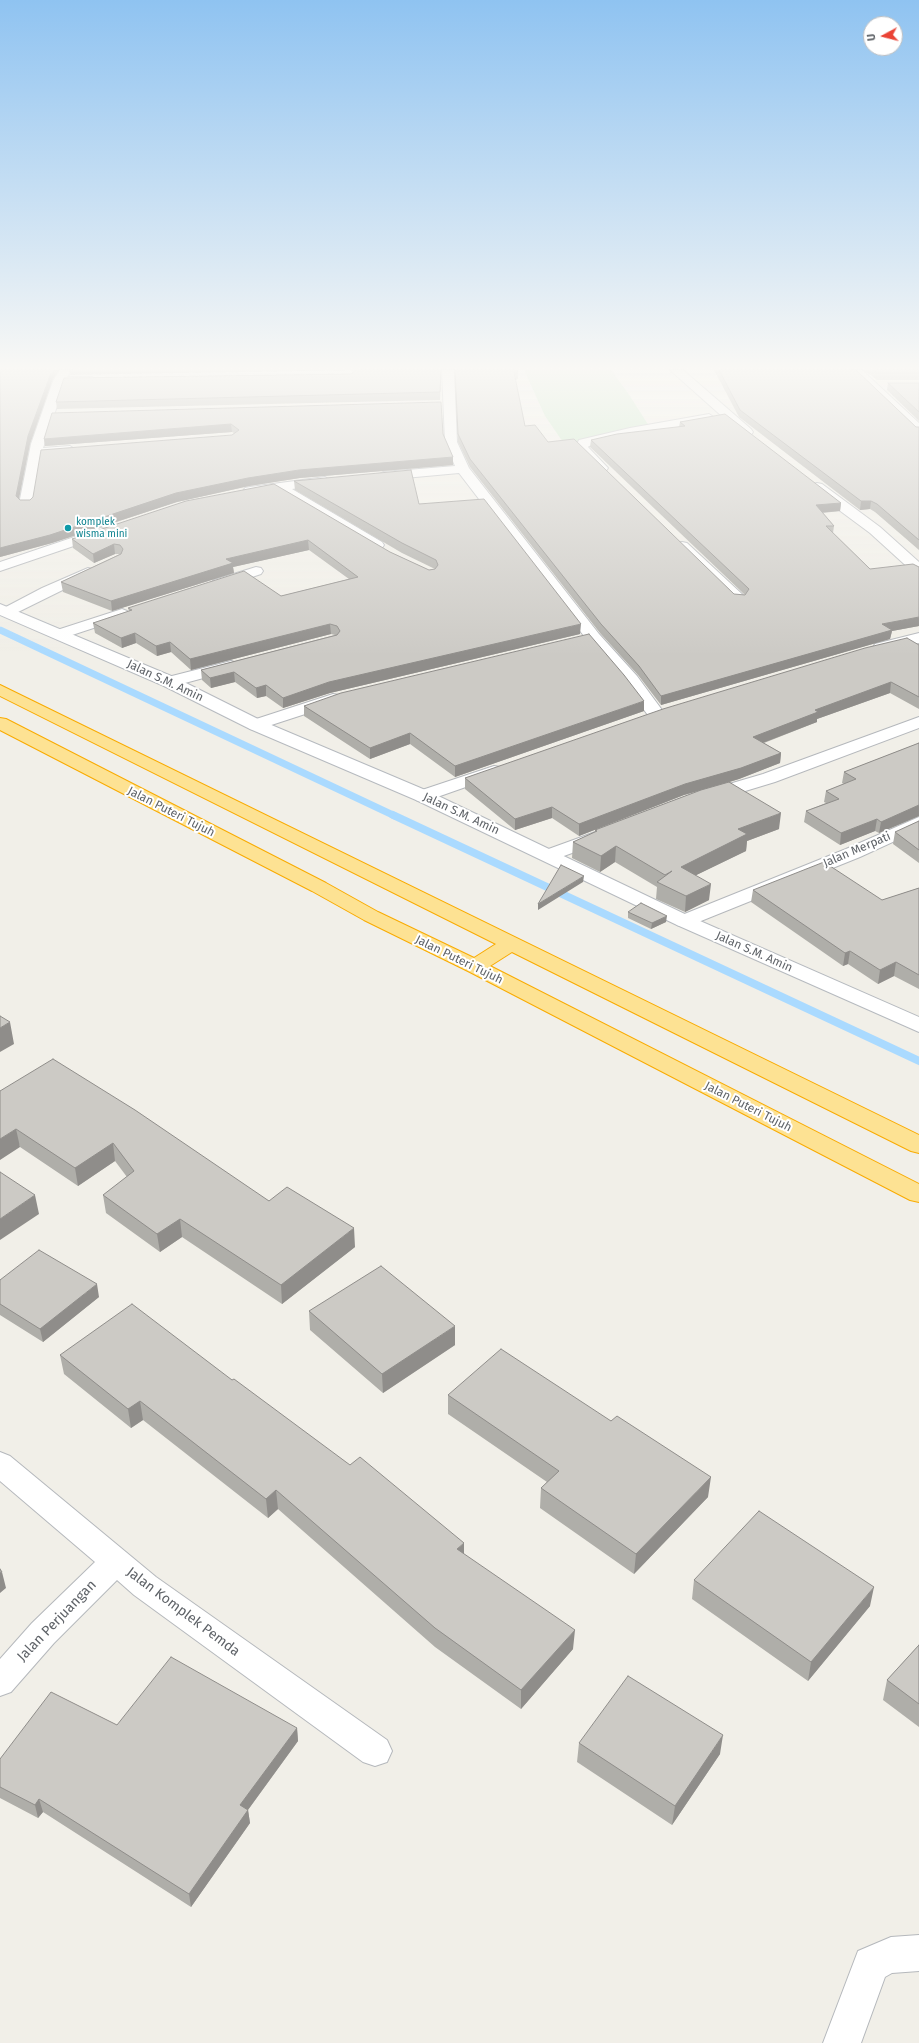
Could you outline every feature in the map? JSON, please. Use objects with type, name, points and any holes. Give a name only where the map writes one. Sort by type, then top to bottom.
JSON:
[{"type":"highway","points":[[0,690],[919,1144]]},
{"type":"highway","name":"Jalan Puteri Tujuh","points":[[0,723],[320,887],[371,916],[475,967],[919,1194]]},
{"type":"highway","points":[[475,967],[512,943]]},
{"type":"street","points":[[26,504],[33,465]]},
{"type":"street","points":[[461,465],[585,639],[631,680],[656,714]]},
{"type":"street","points":[[598,465],[612,478]]},
{"type":"street","points":[[367,477],[463,469]]},
{"type":"street","points":[[805,477],[874,530],[919,570]]},
{"type":"street","points":[[237,494],[278,487],[337,480]]},
{"type":"street","points":[[278,487],[389,553]]},
{"type":"street","points":[[0,567],[112,529]]},
{"type":"street","points":[[674,537],[740,599]]},
{"type":"street","points":[[3,610],[103,566]]},
{"type":"street","points":[[207,587],[256,571]]},
{"type":"street","name":"Jalan S.M. Amin","points":[[3,610],[170,682],[256,726],[423,796],[684,921],[919,1025]]},
{"type":"street","points":[[60,634],[134,610]]},
{"type":"street","points":[[864,652],[919,638]]},
{"type":"street","points":[[170,682],[247,662]]},
{"type":"street","points":[[256,726],[350,694]]},
{"type":"street","points":[[692,800],[769,778],[919,722]]},
{"type":"street","points":[[423,796],[513,764]]},
{"type":"street","name":"Jalan Merpati","points":[[684,921],[854,853],[919,824]]},
{"type":"street","points":[[550,856],[617,829]]},
{"type":"street","name":"Jalan Komplek Pemda","points":[[0,1464],[145,1586],[374,1751]]},
{"type":"street","name":"Jalan Perjuangan","points":[[0,1682],[43,1633],[116,1561]]},
{"type":"street","points":[[842,2043],[871,1964],[891,1955],[919,1953]]},
{"type":"building","points":[[0,465],[22,465],[16,496],[20,500],[30,500],[33,497],[38,465],[354,465],[299,470],[248,478],[176,493],[50,535],[0,548]]},
{"type":"building","points":[[475,465],[601,465],[734,594],[745,595],[749,589],[618,465],[792,465],[841,503],[816,505],[834,526],[826,526],[870,569],[913,564],[919,567],[919,617],[882,624],[892,630],[661,696],[639,666],[601,624]]},
{"type":"building","points":[[814,465],[919,465],[919,540],[877,504],[871,501],[861,501]]},
{"type":"building","points":[[411,470],[419,504],[484,499],[581,624],[329,682],[283,698],[266,685],[256,688],[234,672],[210,678],[201,670],[337,635],[340,631],[337,626],[330,624],[190,659],[170,642],[156,646],[135,633],[121,638],[93,623],[132,610],[128,608],[244,571],[281,596],[358,577],[308,540],[226,559],[233,563],[111,601],[61,582],[121,554],[123,549],[120,545],[114,544],[93,554],[72,539],[186,501],[274,484],[390,552],[429,570],[435,569],[438,565],[436,560],[402,543],[294,481]]},
{"type":"building","points":[[589,634],[644,701],[455,766],[410,733],[370,748],[304,706],[341,693]]},
{"type":"building","points":[[907,638],[919,645],[919,697],[891,682],[815,710],[818,712],[753,737],[781,753],[741,768],[685,784],[579,824],[552,807],[515,819],[465,778],[663,709],[865,648]]},
{"type":"building","points":[[919,743],[919,805],[881,822],[877,819],[841,833],[806,811],[839,799],[826,791],[856,779],[844,772]]},
{"type":"building","points":[[729,782],[781,813],[738,829],[747,834],[681,867],[711,884],[686,896],[657,882],[672,871],[665,875],[616,846],[601,856],[573,842],[597,831],[595,830],[701,790]]},
{"type":"building","points":[[919,821],[919,850],[895,832]]},
{"type":"building","points":[[824,862],[882,900],[919,888],[919,975],[896,962],[880,970],[850,951],[845,953],[753,890]]},
{"type":"building","points":[[561,865],[584,876],[538,904]]},
{"type":"building","points":[[641,903],[667,916],[652,923],[628,912]]},
{"type":"building","points":[[0,1016],[10,1022],[0,1028]]},
{"type":"building","points":[[53,1059],[135,1110],[269,1201],[287,1187],[354,1228],[281,1285],[180,1219],[157,1234],[103,1195],[134,1171],[113,1143],[75,1168],[16,1129],[0,1139],[0,1091]]},
{"type":"building","points":[[0,1172],[35,1195],[0,1219]]},
{"type":"building","points":[[39,1250],[97,1284],[40,1329],[0,1304],[0,1280]]},
{"type":"building","points":[[381,1266],[455,1326],[382,1374],[309,1311]]},
{"type":"building","points":[[132,1304],[232,1380],[234,1379],[350,1465],[360,1457],[464,1543],[457,1549],[575,1630],[521,1690],[435,1628],[276,1490],[266,1499],[140,1401],[128,1409],[60,1355]]},
{"type":"building","points":[[501,1349],[611,1421],[617,1416],[711,1477],[636,1554],[541,1488],[559,1471],[448,1395]]},
{"type":"building","points":[[759,1511],[874,1587],[811,1662],[694,1580]]},
{"type":"building","points":[[919,1645],[919,1704],[887,1680]]},
{"type":"building","points":[[171,1657],[297,1728],[240,1805],[248,1810],[189,1894],[39,1799],[35,1805],[0,1787],[0,1759],[51,1692],[117,1725]]},
{"type":"building","points":[[628,1676],[723,1735],[675,1806],[579,1743]]},
{"type":"waterway","points":[[0,630],[395,816]]},
{"type":"waterway","points":[[393,815],[919,1061]]},
{"type":"place","name":"komplek wisma mini","points":[[68,528]]}]
